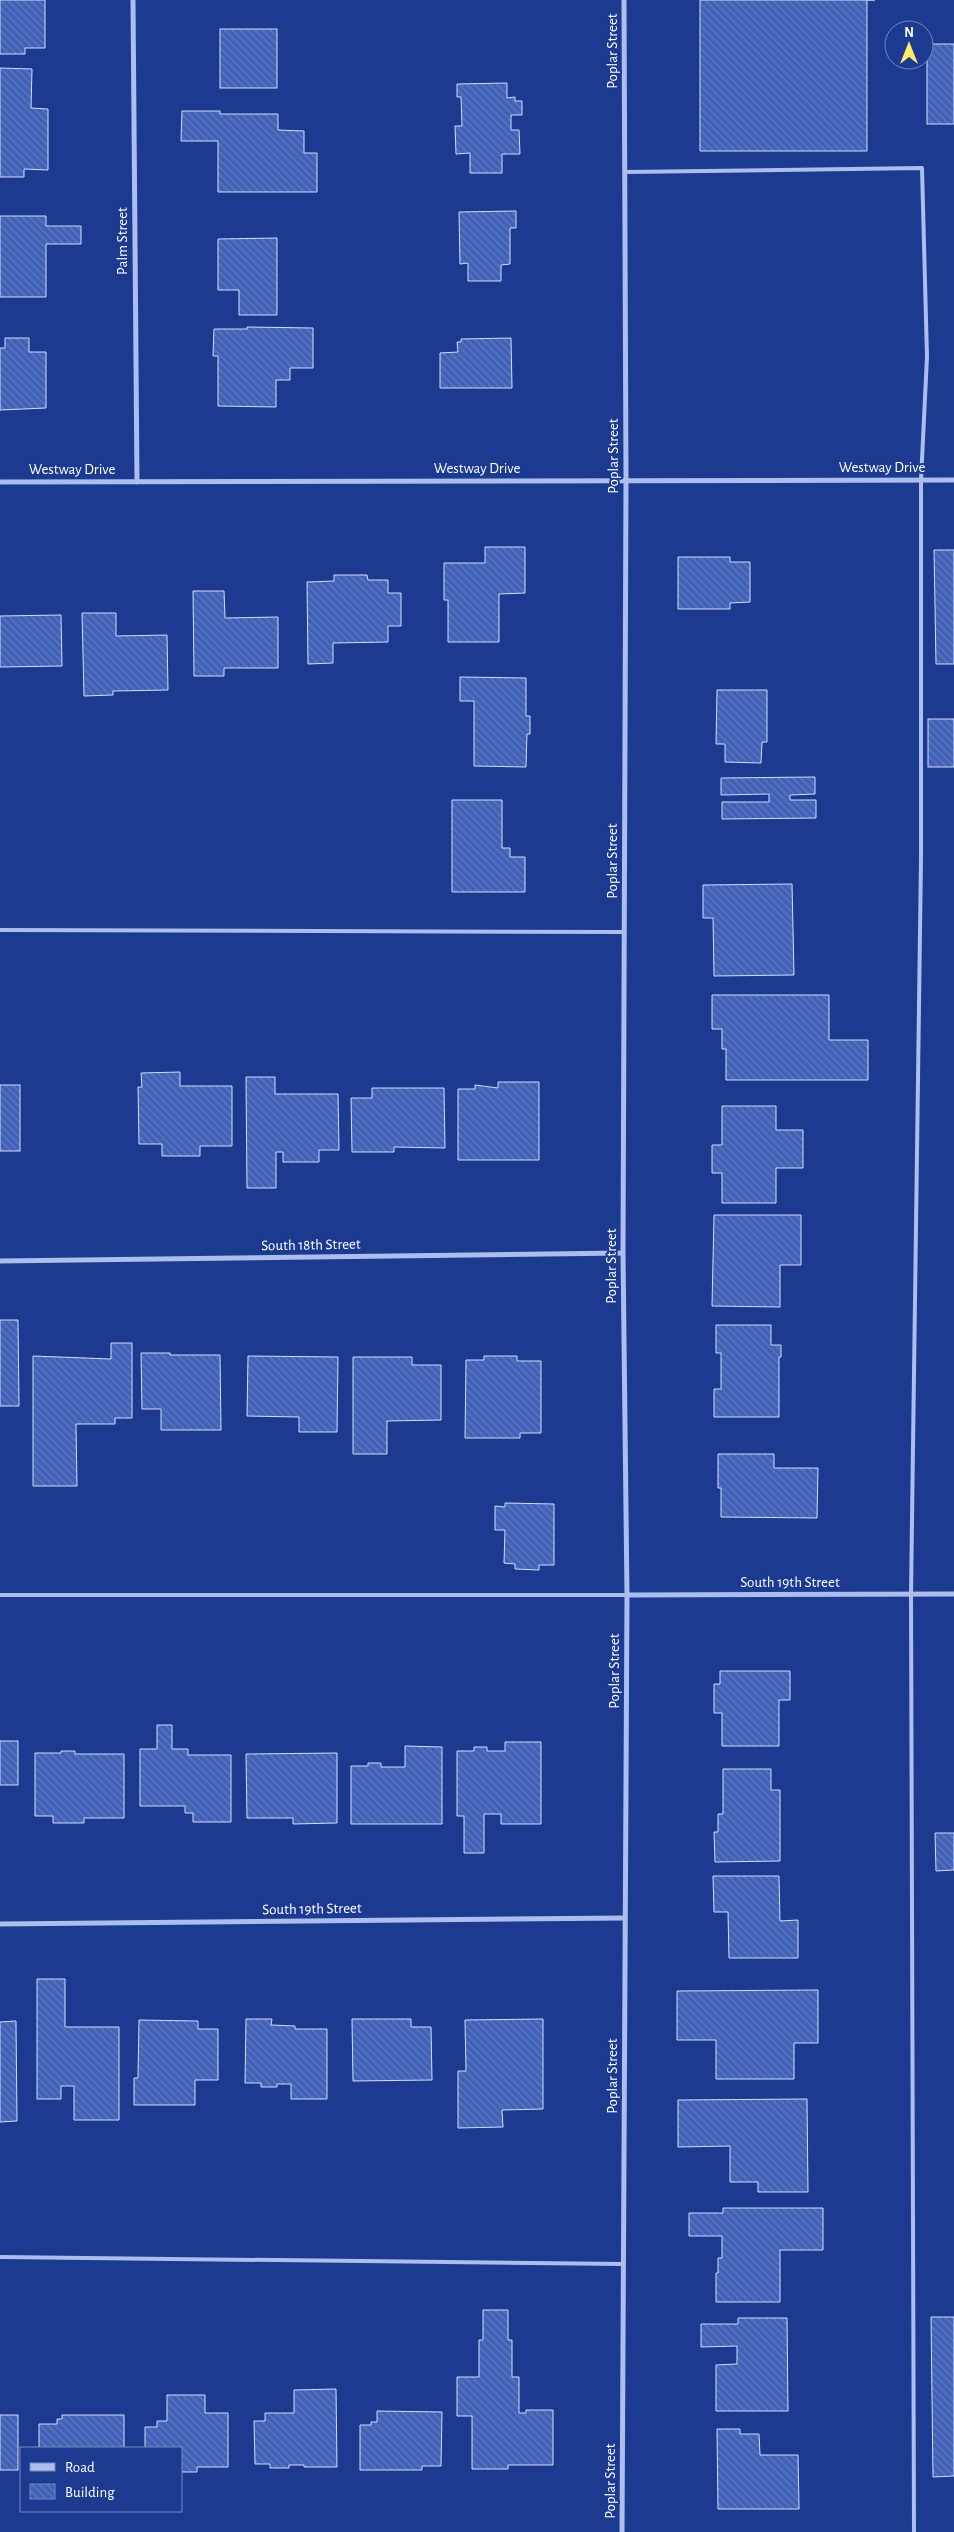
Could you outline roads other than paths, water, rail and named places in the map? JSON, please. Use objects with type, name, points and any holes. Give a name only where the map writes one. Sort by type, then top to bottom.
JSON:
[{"type":"street","name":"Palm Street","points":[[133,0],[137,482]]},
{"type":"street","name":"Poplar Street","points":[[622,2532],[627,1595],[623,1253],[626,479],[624,0]]},
{"type":"street","name":"Westway Drive","points":[[0,482],[626,479],[954,480]]},
{"type":"street","name":"South 18th Street","points":[[0,1262],[623,1253]]},
{"type":"street","name":"South 19th Street","points":[[627,1595],[954,1594]]},
{"type":"street","name":"South 19th Street","points":[[0,1924],[625,1918]]},
{"type":"lane","points":[[625,172],[922,168],[927,357],[921,480],[921,858],[911,1594],[914,2532]]},
{"type":"lane","points":[[0,930],[624,932]]},
{"type":"lane","points":[[0,1595],[627,1595]]},
{"type":"lane","points":[[0,2257],[623,2264]]}]
